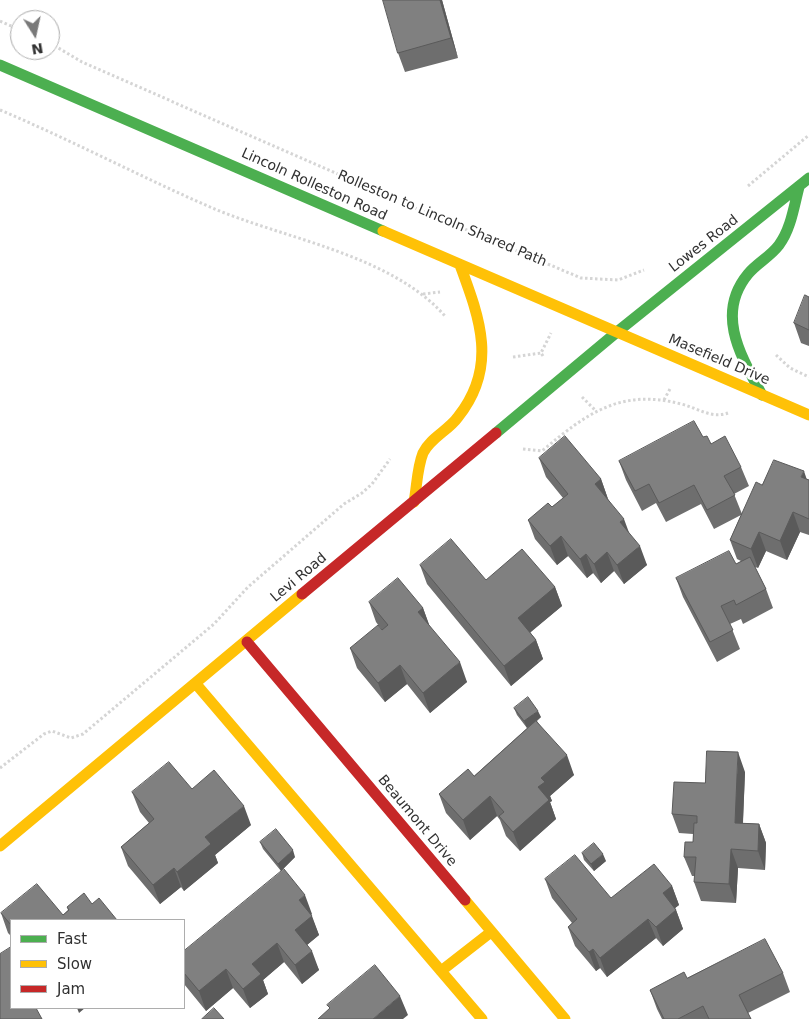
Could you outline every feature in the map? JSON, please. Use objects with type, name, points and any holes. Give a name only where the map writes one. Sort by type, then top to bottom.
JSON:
[{"type":"main road","name":"Lincoln Rolleston Road","points":[[0,65],[617,332]]},
{"type":"main road","name":"Lowes Road","points":[[617,332],[809,178]]},
{"type":"main road","points":[[762,395],[731,335],[730,318],[734,293],[747,274],[780,244],[800,186]]},
{"type":"main road","points":[[414,502],[424,451],[472,403],[481,381],[484,346],[479,320],[460,264]]},
{"type":"main road","name":"Masefield Drive","points":[[617,332],[809,415]]},
{"type":"main road","name":"Levi Road","points":[[0,846],[617,332]]},
{"type":"main road","name":"Beaumont Drive","points":[[247,642],[565,1019]]},
{"type":"main road","points":[[196,684],[482,1019]]},
{"type":"main road","points":[[442,971],[491,932]]},
{"type":"path","name":"Rolleston to Lincoln Shared Path","points":[[60,49],[91,66],[422,211],[581,278],[618,280],[646,268]]},
{"type":"path","points":[[0,110],[75,142],[246,222],[320,243],[385,273],[423,294],[450,321]]},
{"type":"path","points":[[740,193],[809,135]]},
{"type":"path","points":[[772,352],[790,368],[809,378]]},
{"type":"path","points":[[527,449],[542,451],[591,412],[622,402],[652,398],[679,403],[717,416],[732,412]]},
{"type":"path","points":[[0,768],[44,734],[52,731],[70,738],[83,734],[214,624],[248,587],[344,504],[372,484],[394,454]]},
{"type":"building","points":[[383,0],[440,0],[451,38],[398,53]]},
{"type":"building","points":[[805,295],[809,297],[809,330],[794,323]]},
{"type":"building","points":[[694,421],[703,437],[707,436],[711,444],[725,436],[741,467],[724,476],[735,495],[707,510],[694,485],[659,503],[649,484],[635,491],[619,461]]},
{"type":"building","points":[[565,436],[601,479],[595,484],[624,519],[620,522],[640,546],[617,565],[607,552],[594,564],[586,554],[580,559],[561,536],[550,546],[528,520],[548,503],[552,507],[568,494],[539,458]]},
{"type":"building","points":[[774,460],[804,471],[801,477],[809,480],[809,519],[793,512],[780,541],[759,532],[751,549],[730,540],[756,482],[762,485]]},
{"type":"building","points":[[451,539],[486,580],[522,549],[555,587],[518,618],[536,640],[504,666],[420,565]]},
{"type":"building","points":[[729,551],[736,564],[750,557],[766,589],[736,605],[734,600],[721,606],[733,630],[710,642],[676,578]]},
{"type":"building","points":[[398,578],[423,608],[418,612],[460,662],[423,693],[400,665],[378,683],[350,648],[378,625],[382,630],[388,625],[369,602]]},
{"type":"building","points":[[528,697],[538,711],[524,721],[514,708]]},
{"type":"building","points":[[536,721],[567,755],[541,778],[545,782],[538,787],[549,800],[513,832],[499,816],[504,812],[490,796],[463,820],[439,794],[468,769],[474,776]]},
{"type":"building","points":[[707,751],[738,752],[735,823],[759,824],[758,851],[731,849],[729,884],[694,882],[696,857],[684,857],[685,842],[693,842],[694,823],[697,823],[697,816],[672,814],[674,782],[705,783]]},
{"type":"building","points":[[169,762],[192,789],[214,770],[244,806],[205,837],[211,844],[177,872],[174,868],[153,885],[121,847],[154,819],[132,792]]},
{"type":"building","points":[[276,829],[293,850],[278,864],[260,842]]},
{"type":"building","points":[[594,843],[603,854],[591,864],[582,853]]},
{"type":"building","points":[[575,855],[611,898],[654,864],[672,886],[663,893],[676,910],[656,927],[648,919],[600,958],[593,949],[589,952],[568,927],[577,919],[545,879]]},
{"type":"building","points":[[284,869],[305,895],[299,900],[312,916],[295,930],[312,951],[295,965],[277,943],[252,964],[261,974],[243,989],[226,969],[199,991],[185,974],[185,950]]},
{"type":"building","points":[[37,884],[63,915],[69,910],[67,907],[84,893],[92,904],[99,898],[116,919],[10,919],[10,924],[1,913]]},
{"type":"building","points":[[765,939],[783,973],[739,995],[751,1019],[709,1019],[703,1006],[678,1019],[664,1019],[650,990],[684,972],[687,978]]},
{"type":"building","points":[[10,948],[10,1009],[37,1009],[42,1019],[0,1019],[0,954]]},
{"type":"building","points":[[375,965],[400,996],[373,1019],[318,1019],[330,1008],[327,1005]]},
{"type":"building","points":[[214,1008],[224,1019],[202,1019]]},
{"type":"traffic: fast","points":[[0,65],[383,231]]},
{"type":"traffic: fast","points":[[496,433],[617,332],[809,178]]},
{"type":"traffic: fast","points":[[762,395],[746,365],[735,335],[732,320],[733,304],[738,289],[748,274],[768,257],[783,239],[792,217],[799,187]]},
{"type":"traffic: slow","points":[[383,231],[809,415]]},
{"type":"traffic: slow","points":[[414,502],[418,471],[423,453],[430,443],[458,417],[470,398],[478,380],[482,342],[474,304],[460,265]]},
{"type":"traffic: slow","points":[[0,846],[302,594]]},
{"type":"traffic: slow","points":[[196,684],[482,1019]]},
{"type":"traffic: slow","points":[[465,900],[565,1019]]},
{"type":"traffic: slow","points":[[441,971],[491,932]]},
{"type":"traffic: jam","points":[[302,594],[496,433]]},
{"type":"traffic: jam","points":[[247,642],[465,900]]}]
